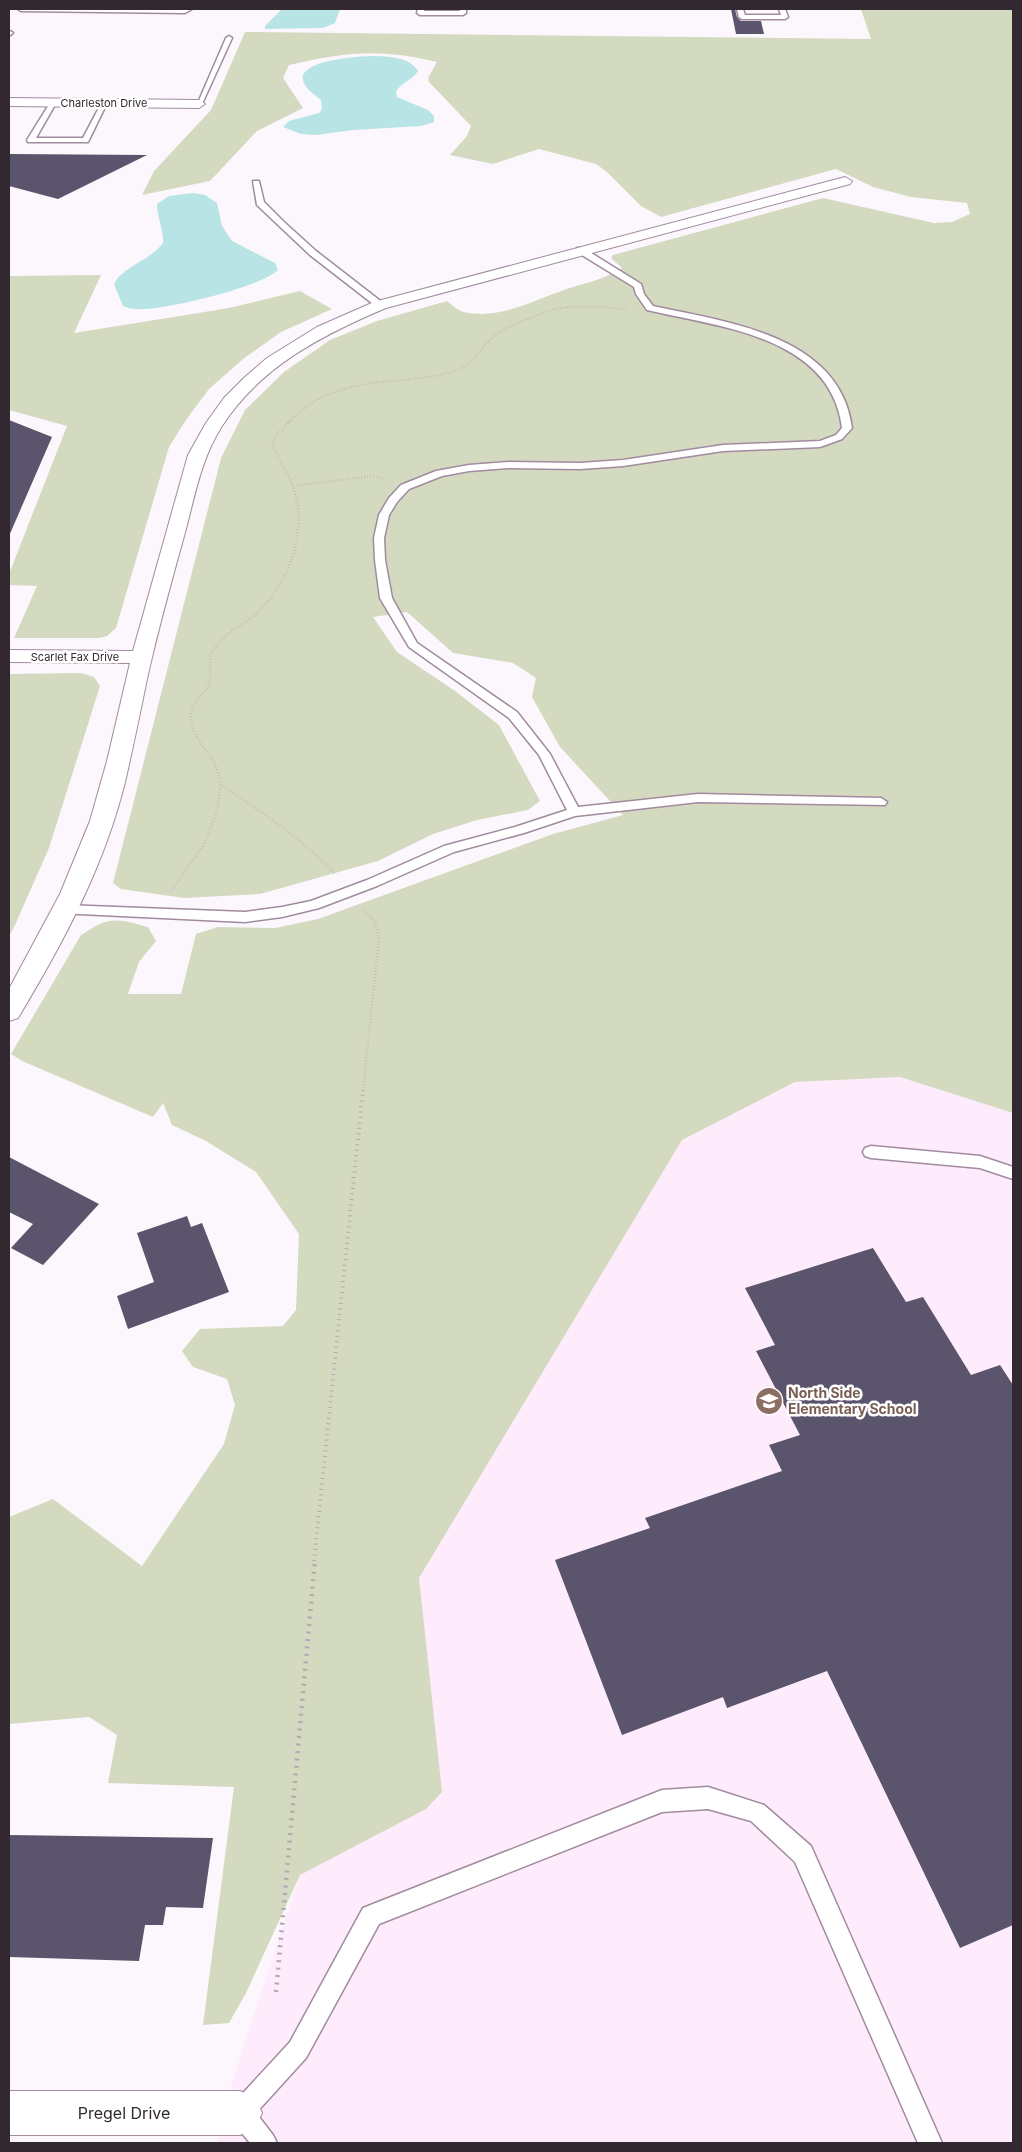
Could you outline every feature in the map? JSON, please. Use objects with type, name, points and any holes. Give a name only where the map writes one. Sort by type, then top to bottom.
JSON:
[{"type":"street","name":"Charleston Drive","points":[[9,102],[199,104]]},
{"type":"street","points":[[9,1011],[27,982],[64,910],[81,875],[102,822],[132,707],[141,657],[197,455],[209,430],[226,406],[250,380],[270,364],[326,328],[380,305],[580,250],[845,181]]},
{"type":"street","name":"Scarlet Fax Drive","points":[[9,656],[141,657]]},
{"type":"street","name":"Pregel Drive","points":[[9,2113],[252,2128]]},
{"type":"lane","points":[[21,9],[175,11],[189,9]]},
{"type":"lane","points":[[421,9],[420,13],[462,13],[463,9]]},
{"type":"lane","points":[[740,9],[742,17],[785,17],[782,9]]},
{"type":"lane","points":[[199,104],[229,38]]},
{"type":"lane","points":[[53,103],[30,140],[85,140],[104,103]]},
{"type":"lane","points":[[256,183],[260,203],[281,224],[320,258],[380,305]]},
{"type":"lane","points":[[574,812],[544,754],[513,715],[414,645],[386,598],[380,560],[379,538],[384,515],[393,500],[405,487],[440,472],[508,465],[580,466],[623,463],[723,448],[820,444],[834,441],[843,435],[847,428],[842,402],[830,382],[813,361],[766,336],[650,308],[640,294],[638,286],[580,250]]},
{"type":"lane","points":[[64,910],[245,917],[314,905],[449,850],[574,812],[698,798],[881,802]]},
{"type":"lane","points":[[871,1152],[980,1162],[1013,1173]]},
{"type":"lane","points":[[252,2128],[298,2050],[371,1916],[662,1801],[708,1798],[757,1812],[803,1854],[930,2143]]},
{"type":"path","points":[[153,914],[189,868],[204,844],[216,815],[221,785],[216,766],[194,730],[191,718],[193,706],[210,681],[210,656],[216,646],[259,611],[283,579],[297,545],[299,524],[293,486],[275,451],[273,445],[275,437],[293,418],[326,395],[364,383],[417,375],[433,375],[463,368],[472,361],[496,334],[508,327],[550,310],[592,306],[631,310],[650,308]]},
{"type":"path","points":[[293,486],[374,476],[405,487]]},
{"type":"path","points":[[221,785],[258,810],[324,862],[375,922],[379,939],[311,1595],[276,1992]]},
{"type":"shaded area","name":"North Side Elementary School","points":[[900,1077],[1013,1113],[1013,2143],[217,2143],[220,2120],[369,1662],[682,1140],[795,1082]]},
{"type":"green space","points":[[861,9],[1013,9],[1013,1113],[900,1077],[795,1082],[682,1140],[419,1578],[442,1792],[426,1809],[300,1875],[246,1993],[229,2023],[203,2025],[234,1787],[108,1783],[117,1735],[89,1717],[9,1724],[9,1517],[53,1499],[142,1566],[224,1444],[235,1405],[227,1379],[193,1367],[182,1351],[200,1329],[283,1326],[296,1310],[299,1234],[256,1172],[206,1141],[172,1125],[163,1103],[153,1117],[22,1061],[11,1054],[81,935],[99,924],[113,920],[148,927],[156,941],[139,962],[128,994],[181,994],[196,934],[218,927],[275,928],[318,919],[553,834],[623,815],[560,747],[532,697],[536,678],[513,663],[453,653],[407,612],[373,617],[397,652],[455,691],[499,725],[540,801],[528,810],[477,820],[433,834],[378,861],[260,894],[184,898],[121,889],[113,883],[221,458],[245,410],[284,372],[330,340],[377,321],[447,301],[463,312],[476,314],[515,308],[600,279],[622,268],[611,258],[613,255],[823,198],[934,223],[952,222],[970,214],[967,203],[911,197],[873,187],[836,169],[661,217],[641,206],[607,172],[596,164],[539,149],[493,164],[450,155],[467,136],[471,126],[429,82],[428,78],[437,62],[380,53],[328,57],[289,65],[283,78],[303,108],[257,131],[210,181],[142,195],[154,171],[211,110],[245,32],[871,39]]},
{"type":"green space","points":[[101,275],[74,333],[229,308],[300,291],[332,309],[281,332],[243,359],[209,389],[186,420],[169,447],[116,628],[107,636],[99,638],[14,638],[37,586],[9,585],[9,574],[67,426],[9,410],[9,276]]},
{"type":"green space","points":[[81,673],[94,677],[100,686],[49,848],[9,936],[9,674]]},
{"type":"water","points":[[282,9],[340,9],[335,23],[323,28],[265,29],[265,26]]},
{"type":"water","points":[[376,56],[405,60],[414,66],[418,71],[398,89],[396,92],[397,97],[428,110],[434,116],[434,122],[421,126],[353,130],[316,135],[301,134],[283,127],[289,121],[319,113],[322,109],[321,100],[308,89],[303,80],[304,73],[311,67],[333,60]]},
{"type":"water","points":[[193,193],[205,195],[217,203],[222,226],[232,241],[275,263],[278,270],[252,284],[209,297],[147,309],[133,309],[123,306],[114,284],[123,273],[158,249],[163,243],[157,204],[169,196]]},
{"type":"building","points":[[731,9],[735,9],[737,17],[741,21],[761,21],[764,34],[736,34]]},
{"type":"building","points":[[9,154],[147,155],[58,199],[9,186]]},
{"type":"building","points":[[9,420],[52,437],[9,536]]},
{"type":"building","points":[[9,1157],[99,1204],[43,1265],[11,1248],[33,1224],[9,1212]]},
{"type":"building","points":[[187,1216],[191,1227],[202,1223],[229,1292],[128,1329],[117,1296],[154,1282],[137,1233]]},
{"type":"building","points":[[873,1248],[906,1302],[923,1297],[971,1375],[1000,1365],[1013,1385],[1013,1925],[960,1948],[827,1671],[727,1708],[723,1697],[622,1735],[555,1560],[650,1528],[645,1518],[782,1471],[769,1445],[800,1435],[756,1351],[775,1345],[745,1288]]},
{"type":"building","points":[[9,1835],[213,1838],[203,1908],[166,1907],[163,1925],[145,1925],[139,1961],[9,1957]]},
{"type":"place","name":"North Side Elementary School","points":[[769,1401]]}]
